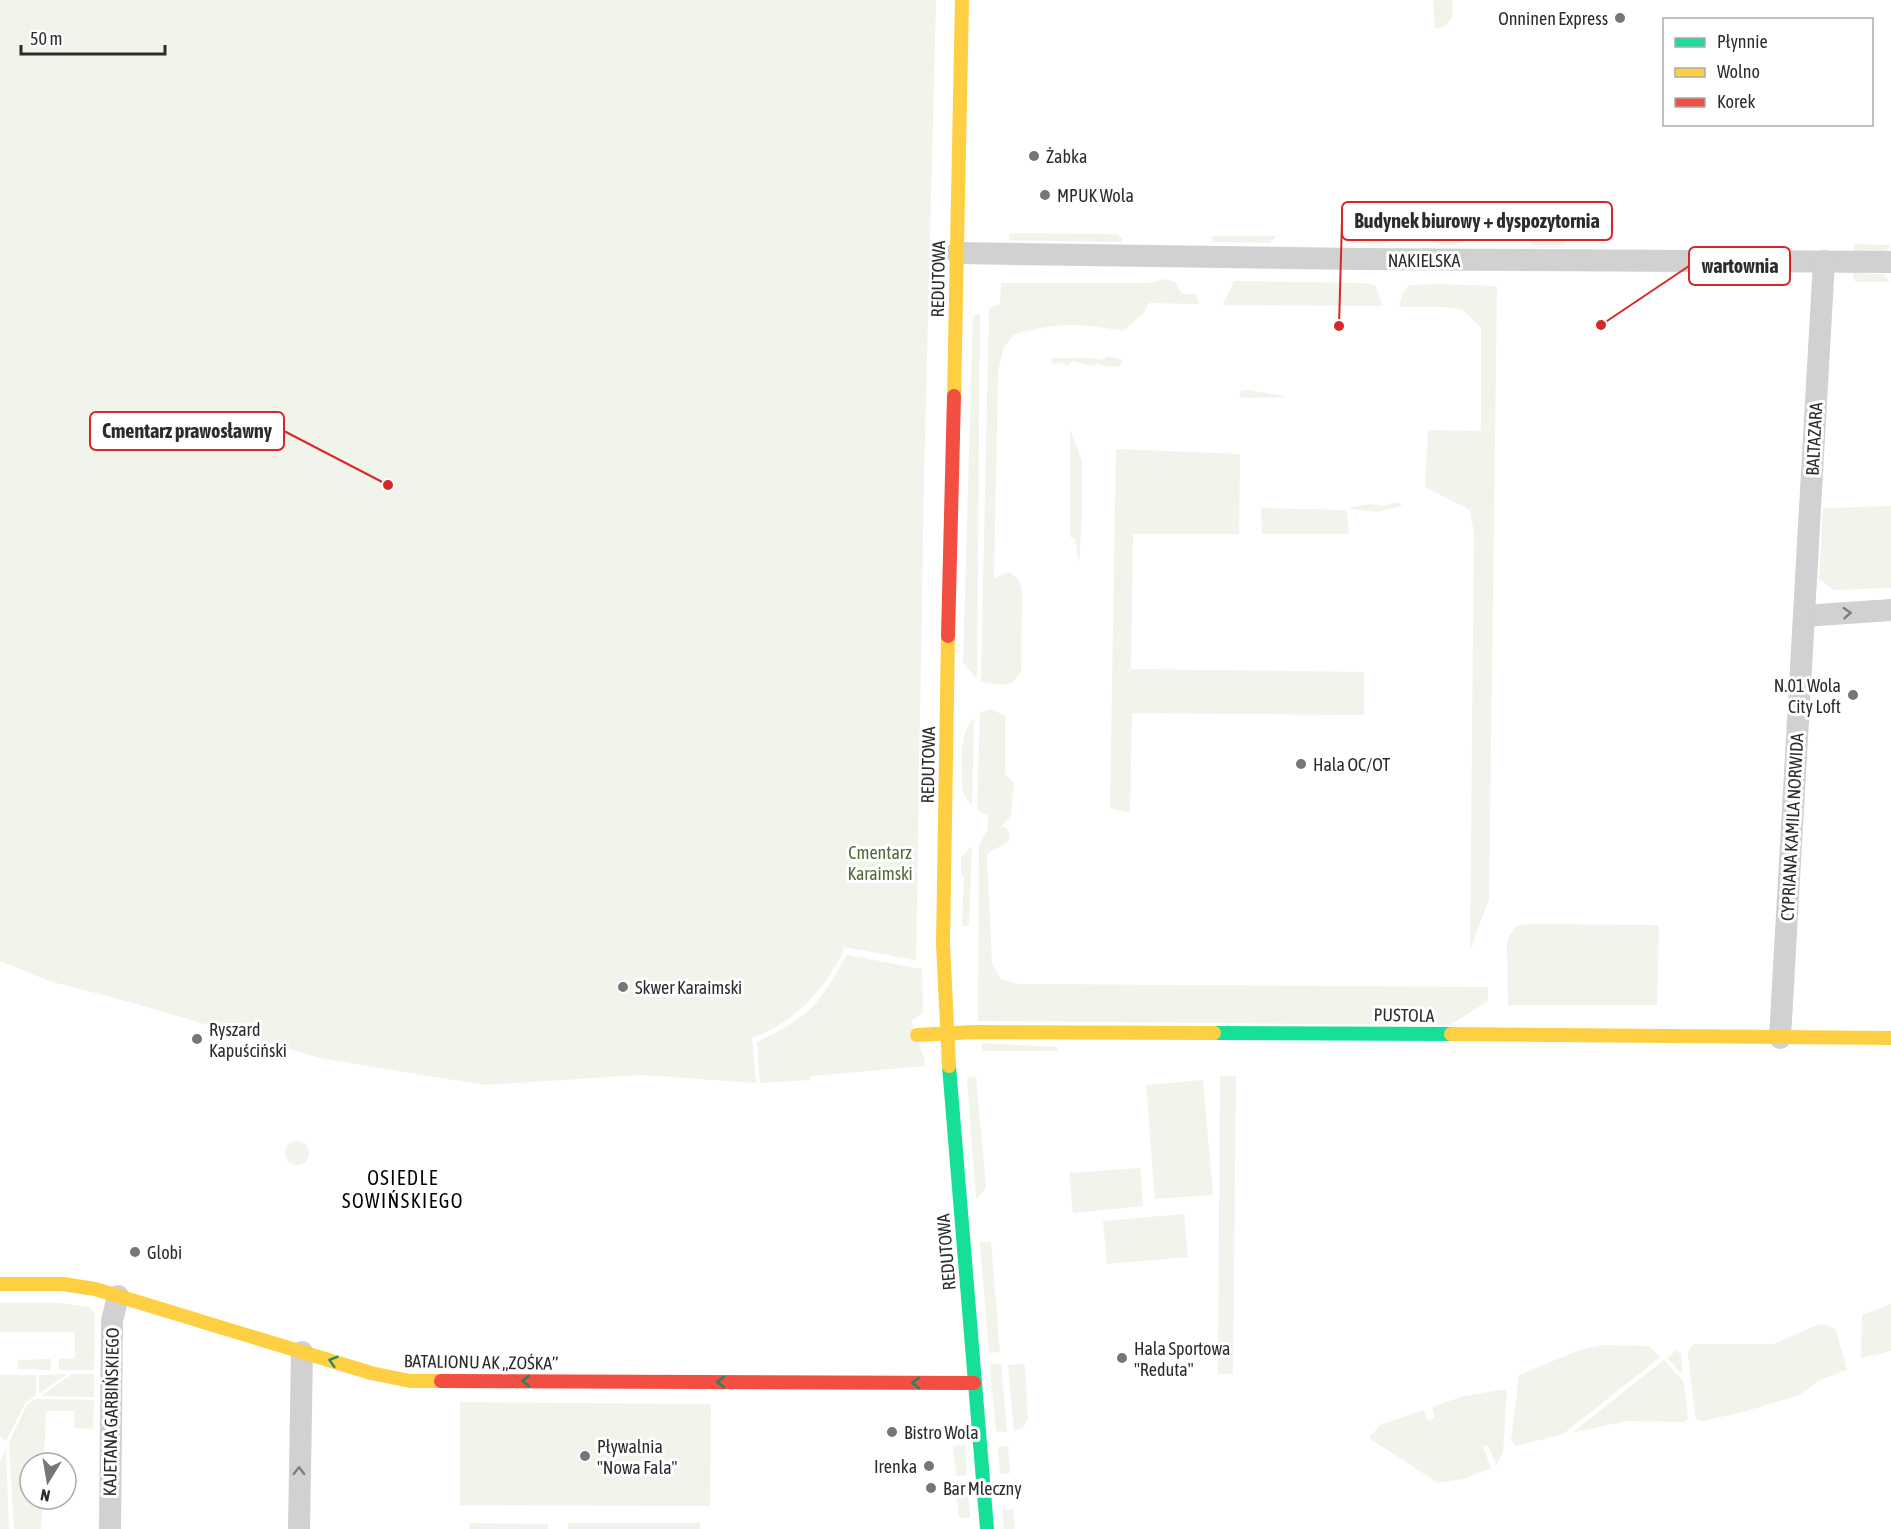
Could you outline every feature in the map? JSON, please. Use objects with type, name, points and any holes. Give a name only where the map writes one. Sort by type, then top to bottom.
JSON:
[{"type":"street","name":"REDUTOWA","points":[[962,0],[943,944],[946,1034],[987,1529]]},
{"type":"street","name":"NAKIELSKA","points":[[957,253],[1357,260],[1891,262]]},
{"type":"street","name":"BALTAZARA","points":[[1804,616],[1824,261]]},
{"type":"street","points":[[1804,616],[1891,610]]},
{"type":"street","name":"CYPRIANA KAMILA NORWIDA","points":[[1780,1038],[1804,616]]},
{"type":"street","name":"PUSTOLA","points":[[917,1035],[1380,1033],[1891,1038]]},
{"type":"street","name":"BATALIONU AK „ZOŚKA”","points":[[0,1284],[74,1286],[118,1296],[380,1375],[410,1381],[974,1383]]},
{"type":"street","name":"KAJETANA GARBIŃSKIEGO","points":[[110,1529],[112,1321],[118,1296]]},
{"type":"street","points":[[298,1529],[302,1352]]},
{"type":"green space","name":"Cmentarz Karaimski","points":[[0,0],[936,0],[924,477],[916,960],[844,947],[824,984],[807,1003],[776,1027],[752,1038],[756,1083],[641,1075],[485,1085],[324,1059],[130,1002],[49,981],[0,961]]},
{"type":"green space","points":[[1433,0],[1453,0],[1452,18],[1444,27],[1435,29]]},
{"type":"green space","points":[[1012,233],[1117,234],[1123,239],[1121,242],[1009,240]]},
{"type":"green space","points":[[1211,236],[1277,236],[1269,243],[1214,242]]},
{"type":"green space","points":[[1342,237],[1398,237],[1388,243],[1376,244],[1350,243]]},
{"type":"green space","points":[[1425,237],[1470,238],[1460,244],[1441,245]]},
{"type":"green space","points":[[1525,238],[1566,238],[1564,245],[1533,245]]},
{"type":"green space","points":[[1854,244],[1890,245],[1890,247],[1882,254],[1854,254]]},
{"type":"green space","points":[[1853,273],[1883,274],[1890,282],[1856,282],[1853,279]]},
{"type":"green space","points":[[1166,279],[1176,283],[1182,294],[1196,294],[1199,304],[1149,303],[1143,314],[1123,331],[1094,326],[1068,325],[1028,331],[1013,335],[1003,350],[998,372],[994,578],[1009,572],[1019,580],[1022,591],[1021,672],[1012,683],[1005,685],[983,682],[981,681],[989,308],[1000,304],[1001,283],[1148,283]]},
{"type":"green space","points":[[1234,281],[1364,283],[1375,285],[1383,306],[1223,305]]},
{"type":"green space","points":[[1409,285],[1497,286],[1489,899],[1470,950],[1474,533],[1470,510],[1425,487],[1428,430],[1481,431],[1481,327],[1463,310],[1443,307],[1399,307],[1402,294]]},
{"type":"green space","points":[[973,315],[980,315],[977,678],[963,663]]},
{"type":"green space","points":[[1109,356],[1123,360],[1120,366],[1108,367],[1097,364],[1091,366],[1072,361],[1067,366],[1062,362],[1053,364],[1051,358],[1101,360]]},
{"type":"green space","points":[[1249,390],[1288,397],[1242,398],[1239,395],[1241,391]]},
{"type":"green space","points":[[1070,429],[1082,461],[1079,565],[1075,538],[1070,537]]},
{"type":"green space","points":[[1116,449],[1240,454],[1239,534],[1133,534],[1131,669],[1364,672],[1364,715],[1132,713],[1130,813],[1110,808]]},
{"type":"green space","points":[[1398,502],[1402,506],[1377,512],[1347,508],[1372,504],[1383,506]]},
{"type":"green space","points":[[1891,506],[1891,588],[1834,590],[1819,579],[1823,508]]},
{"type":"green space","points":[[1261,508],[1347,510],[1349,534],[1262,534]]},
{"type":"green space","points":[[991,709],[1005,716],[1005,774],[1014,784],[1011,815],[1001,827],[1006,827],[1010,834],[1009,841],[987,854],[992,964],[1001,979],[1018,984],[1488,987],[1488,1001],[1450,1025],[978,1021],[979,845],[988,829],[988,815],[977,810],[980,713]]},
{"type":"green space","points":[[974,718],[972,806],[964,795],[962,787],[962,760],[965,733]]},
{"type":"green space","points":[[972,846],[969,926],[962,926],[964,876],[961,876],[961,857]]},
{"type":"green space","points":[[1518,925],[1659,925],[1657,1005],[1508,1005],[1507,946],[1509,936]]},
{"type":"green space","points":[[847,955],[922,969],[923,1012],[911,1021],[925,1066],[811,1076],[810,1080],[760,1083],[757,1042],[798,1019],[810,1009],[825,991]]},
{"type":"green space","points":[[982,1043],[1057,1047],[1058,1051],[982,1051]]},
{"type":"green space","points":[[1220,1076],[1236,1076],[1233,1374],[1218,1374]]},
{"type":"green space","points":[[976,1077],[986,1188],[976,1199],[967,1078]]},
{"type":"green space","points":[[1203,1080],[1213,1195],[1155,1199],[1146,1085]]},
{"type":"green space","points":[[297,1141],[305,1145],[309,1153],[305,1161],[297,1165],[289,1161],[285,1153],[289,1145]]},
{"type":"green space","points":[[1140,1168],[1143,1206],[1073,1213],[1069,1173]]},
{"type":"green space","points":[[1184,1214],[1188,1257],[1107,1264],[1103,1221]]},
{"type":"green space","points":[[980,1242],[991,1242],[1000,1352],[989,1353]]},
{"type":"green space","points":[[0,1303],[58,1303],[90,1307],[95,1314],[94,1370],[59,1369],[59,1359],[75,1359],[75,1332],[0,1332]]},
{"type":"green space","points":[[1891,1304],[1891,1351],[1861,1358],[1862,1315]]},
{"type":"green space","points":[[1825,1324],[1836,1330],[1847,1370],[1820,1380],[1799,1395],[1743,1412],[1703,1421],[1697,1420],[1688,1356],[1689,1349],[1694,1344],[1774,1344],[1817,1325]]},
{"type":"green space","points":[[1602,1345],[1649,1346],[1660,1357],[1563,1434],[1516,1446],[1511,1441],[1519,1375],[1580,1350]]},
{"type":"green space","points":[[1677,1350],[1681,1354],[1683,1375],[1667,1358]]},
{"type":"green space","points":[[51,1359],[50,1370],[18,1369],[18,1360]]},
{"type":"green space","points":[[1664,1360],[1684,1382],[1688,1419],[1684,1422],[1626,1421],[1572,1433]]},
{"type":"green space","points":[[990,1364],[1001,1364],[1007,1432],[996,1431]]},
{"type":"green space","points":[[1022,1364],[1025,1366],[1028,1419],[1023,1428],[1014,1431],[1008,1365]]},
{"type":"green space","points":[[67,1374],[39,1394],[39,1375]]},
{"type":"green space","points":[[72,1374],[94,1374],[94,1397],[41,1396]]},
{"type":"green space","points":[[0,1375],[36,1375],[36,1395],[25,1403],[6,1441],[0,1436]]},
{"type":"green space","points":[[1507,1389],[1503,1452],[1496,1465],[1488,1445],[1483,1447],[1491,1468],[1463,1479],[1438,1483],[1369,1438],[1380,1425],[1423,1410],[1428,1421],[1435,1418],[1432,1407],[1464,1396]]},
{"type":"green space","points":[[36,1399],[94,1400],[93,1429],[74,1428],[75,1411],[46,1411],[44,1451],[18,1451],[18,1511],[42,1511],[41,1529],[14,1529],[9,1442],[27,1405]]},
{"type":"green space","name":"Pływalnia \"Nowa Fala\"","points":[[460,1402],[711,1404],[710,1506],[460,1505]]},
{"type":"green space","points":[[965,1445],[967,1475],[956,1476],[953,1446]]},
{"type":"green space","points":[[1008,1446],[1010,1473],[1000,1474],[998,1447]]},
{"type":"green space","points":[[6,1450],[9,1529],[0,1529],[0,1461]]},
{"type":"green space","points":[[968,1487],[970,1518],[959,1518],[956,1488]]},
{"type":"green space","points":[[1013,1509],[1015,1529],[1004,1529],[1002,1510]]},
{"type":"green space","points":[[469,1523],[548,1524],[548,1529],[469,1529]]},
{"type":"green space","points":[[568,1523],[700,1523],[700,1529],[568,1529]]},
{"type":"traffic: fast","points":[[1214,1033],[1451,1034]]},
{"type":"traffic: fast","points":[[949,1066],[987,1529]]},
{"type":"traffic: slow","points":[[954,396],[962,0]]},
{"type":"traffic: slow","points":[[948,636],[943,944],[949,1066]]},
{"type":"traffic: slow","points":[[917,1035],[974,1032],[1214,1033]]},
{"type":"traffic: slow","points":[[1451,1034],[1891,1038]]},
{"type":"traffic: slow","points":[[0,1284],[63,1284],[95,1289],[371,1373],[410,1381],[441,1381]]},
{"type":"traffic: jam","points":[[948,636],[954,396]]},
{"type":"traffic: jam","points":[[441,1381],[974,1383]]},
{"type":"place","name":"Onninen Express","points":[[1620,18]]},
{"type":"place","name":"Żabka","points":[[1034,156]]},
{"type":"place","name":"MPUK Wola","points":[[1045,195]]},
{"type":"place","name":"wartownia","points":[[1601,325]]},
{"type":"place","name":"Budynek biurowy + dyspozytornia","points":[[1339,326]]},
{"type":"place","name":"Cmentarz prawosławny","points":[[388,485]]},
{"type":"place","name":"N.01 Wola City Loft","points":[[1853,695]]},
{"type":"place","name":"Hala OC/OT","points":[[1301,764]]},
{"type":"place","name":"Skwer Karaimski","points":[[623,987]]},
{"type":"place","name":"Ryszard Kapuściński","points":[[197,1039]]},
{"type":"place","name":"Globi","points":[[135,1252]]},
{"type":"place","name":"Hala Sportowa \"Reduta\"","points":[[1122,1358]]},
{"type":"place","name":"Bistro Wola","points":[[892,1432]]},
{"type":"place","name":"Pływalnia \"Nowa Fala\"","points":[[585,1456]]},
{"type":"place","name":"Irenka","points":[[929,1466]]},
{"type":"place","name":"Bar Mleczny","points":[[931,1488]]},
{"type":"district","name":"OSIEDLE SOWIŃSKIEGO","points":[[403,1188]]}]
